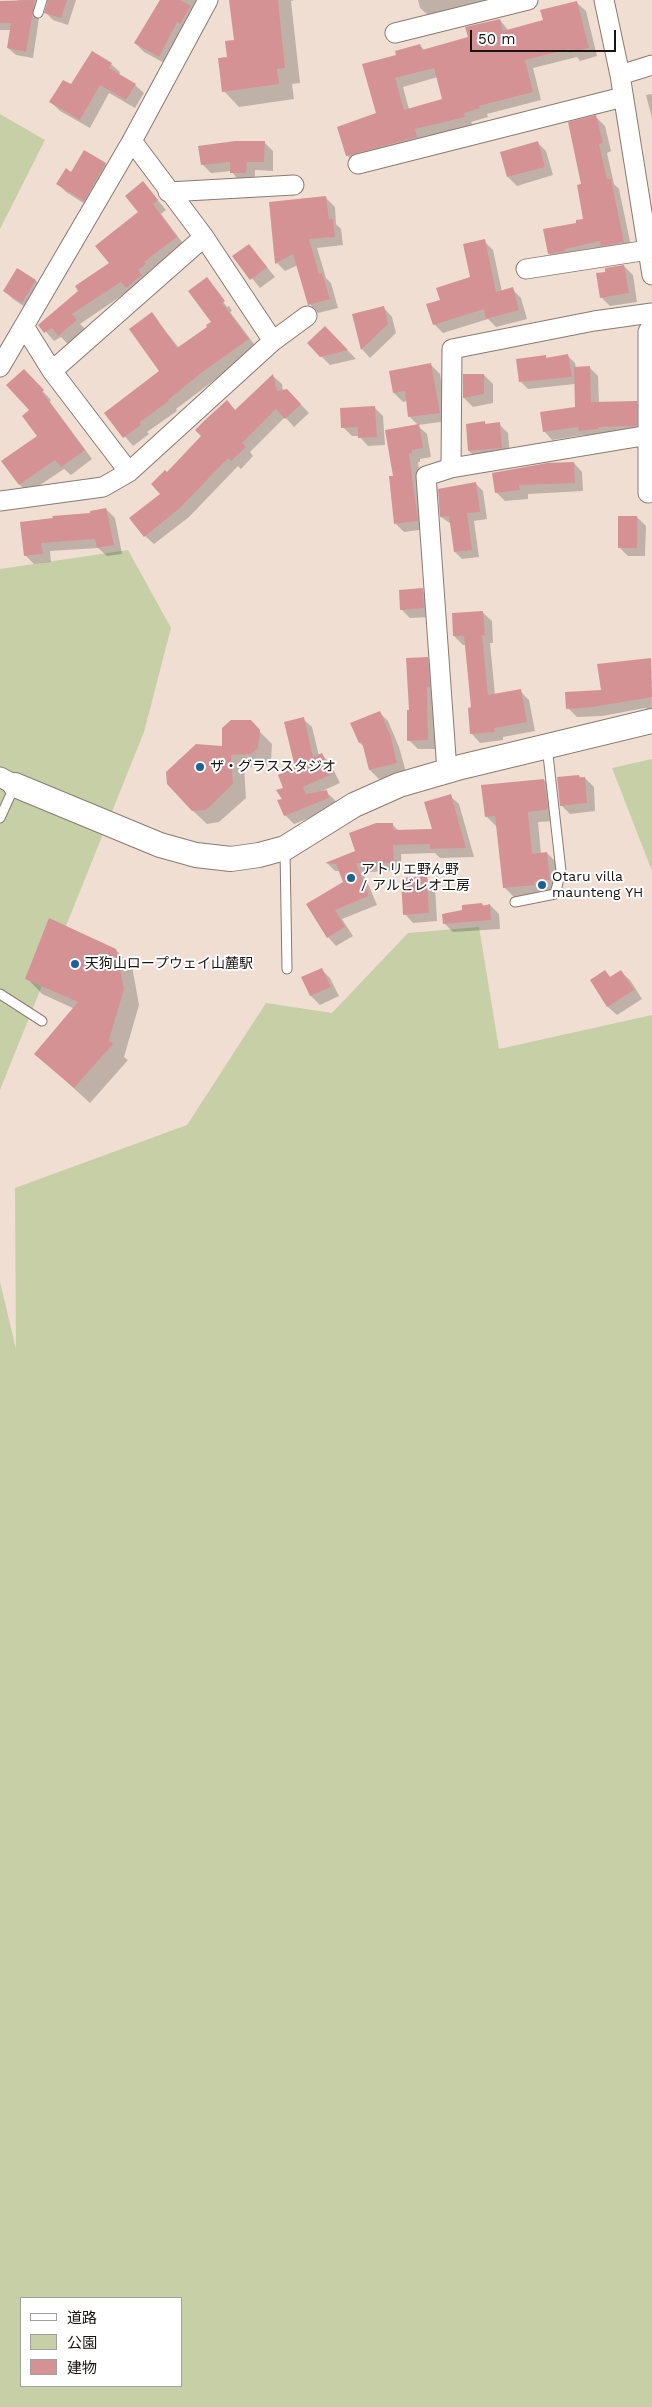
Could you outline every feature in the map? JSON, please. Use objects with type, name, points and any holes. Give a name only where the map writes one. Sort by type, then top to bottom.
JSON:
[{"type":"street","points":[[0,367],[132,141],[208,0]]},
{"type":"street","points":[[395,33],[528,0]]},
{"type":"street","points":[[604,0],[620,75],[652,275]]},
{"type":"street","points":[[620,75],[652,64]]},
{"type":"street","points":[[358,164],[623,97]]},
{"type":"street","points":[[132,141],[168,192],[204,237],[273,341]]},
{"type":"street","points":[[168,192],[294,185]]},
{"type":"street","points":[[52,371],[204,237]]},
{"type":"street","points":[[526,269],[648,250]]},
{"type":"street","points":[[451,468],[452,349],[594,321],[652,313]]},
{"type":"street","points":[[0,501],[103,487],[129,472],[273,341],[307,316]]},
{"type":"street","points":[[648,494],[648,332],[652,325]]},
{"type":"street","points":[[24,326],[52,371],[129,472]]},
{"type":"street","points":[[447,771],[426,476],[451,468],[649,435]]},
{"type":"street","points":[[8,781],[160,845],[196,855],[231,859],[259,855],[286,848],[354,805],[399,785],[547,746],[652,722]]},
{"type":"lane","points":[[38,12],[42,0]]},
{"type":"lane","points":[[515,902],[555,894],[561,871],[547,746]]},
{"type":"lane","points":[[0,818],[8,781]]},
{"type":"lane","points":[[286,848],[287,969]]},
{"type":"lane","points":[[0,994],[42,1022]]},
{"type":"green space","points":[[0,114],[45,140],[0,229]]},
{"type":"green space","points":[[128,550],[171,628],[144,732],[0,1090],[0,569]]},
{"type":"green space","points":[[652,759],[652,871],[612,768]]},
{"type":"green space","points":[[479,927],[499,1049],[652,1015],[652,2407],[0,2407],[0,1282],[16,1349],[15,1188],[187,1125],[266,1003],[332,1013],[408,933]]},
{"type":"building","points":[[35,0],[26,52],[7,48],[11,23],[0,23],[0,1]]},
{"type":"building","points":[[48,0],[67,0],[61,18],[44,13]]},
{"type":"building","points":[[160,0],[180,0],[191,6],[180,24],[177,22],[159,57],[134,43]]},
{"type":"building","points":[[229,0],[278,0],[285,68],[277,69],[279,84],[222,92],[218,58],[227,57],[225,41],[234,40]]},
{"type":"building","points":[[577,1],[589,48],[570,53],[569,49],[525,60],[533,92],[479,106],[480,108],[464,113],[465,117],[415,129],[417,137],[346,156],[337,127],[376,113],[362,64],[396,55],[395,51],[420,44],[422,50],[468,37],[465,27],[500,19],[503,31],[543,20],[540,10]],"holes":[[[434,68],[442,99],[404,110],[395,78]]]},
{"type":"building","points":[[92,51],[112,63],[109,68],[136,84],[126,100],[100,85],[80,120],[49,102],[63,80],[71,84]]},
{"type":"building","points":[[596,115],[603,143],[599,144],[607,179],[611,179],[624,242],[601,246],[600,241],[548,254],[543,229],[576,223],[576,220],[583,219],[577,185],[581,184],[568,122]]},
{"type":"building","points":[[235,141],[265,141],[264,162],[247,162],[246,173],[230,173],[230,162],[201,165],[198,146]]},
{"type":"building","points":[[538,141],[545,167],[507,177],[500,152]]},
{"type":"building","points":[[84,150],[106,163],[84,201],[56,184],[66,168],[71,172]]},
{"type":"building","points":[[143,181],[158,200],[153,204],[177,237],[144,262],[146,264],[138,270],[142,275],[126,288],[121,282],[72,314],[77,320],[58,336],[52,328],[44,333],[38,325],[78,291],[75,286],[109,263],[95,246],[138,212],[125,196]]},
{"type":"building","points":[[326,196],[329,219],[333,219],[335,237],[309,239],[319,274],[322,273],[330,299],[308,305],[293,254],[275,264],[269,202]]},
{"type":"building","points":[[485,239],[496,292],[513,287],[519,310],[486,319],[484,309],[433,325],[426,304],[440,300],[436,288],[470,277],[463,244]]},
{"type":"building","points":[[249,244],[267,267],[250,280],[232,256]]},
{"type":"building","points":[[624,265],[629,293],[600,298],[596,273],[605,272],[605,268]]},
{"type":"building","points":[[17,268],[36,280],[22,303],[3,291]]},
{"type":"building","points":[[207,277],[225,301],[222,303],[249,339],[201,373],[169,401],[140,422],[141,425],[123,438],[104,413],[159,371],[129,329],[152,312],[177,348],[207,327],[206,325],[211,322],[188,291]]},
{"type":"building","points":[[384,306],[388,324],[361,350],[352,314]]},
{"type":"building","points":[[325,326],[348,350],[320,357],[307,343]]},
{"type":"building","points":[[568,354],[572,377],[519,382],[516,359],[546,355],[546,358]]},
{"type":"building","points":[[431,363],[440,413],[408,417],[405,391],[393,393],[389,371]]},
{"type":"building","points":[[590,366],[591,402],[637,401],[637,426],[598,427],[598,429],[579,431],[578,427],[543,432],[540,412],[575,407],[574,367]]},
{"type":"building","points":[[24,369],[44,390],[42,392],[85,450],[61,467],[55,460],[19,485],[1,461],[37,436],[22,416],[29,410],[6,385]]},
{"type":"building","points":[[273,374],[277,391],[287,389],[301,404],[285,419],[276,409],[242,443],[246,447],[231,461],[228,458],[180,508],[144,537],[129,518],[160,494],[151,484],[165,470],[167,472],[201,436],[195,430],[227,400],[235,410]]},
{"type":"building","points":[[463,374],[484,374],[484,394],[463,398]]},
{"type":"building","points":[[375,406],[377,437],[358,438],[358,427],[341,428],[340,408]]},
{"type":"building","points":[[485,421],[485,424],[500,422],[502,448],[468,451],[466,424]]},
{"type":"building","points":[[419,424],[423,448],[412,450],[412,453],[409,454],[418,521],[394,524],[389,476],[393,476],[385,430]]},
{"type":"building","points":[[574,462],[575,483],[519,485],[520,490],[495,493],[492,473],[547,463]]},
{"type":"building","points":[[476,482],[480,512],[467,513],[472,550],[454,552],[449,516],[440,517],[438,489]]},
{"type":"building","points":[[106,508],[114,545],[97,548],[95,539],[41,543],[43,554],[24,556],[20,522],[53,518],[52,516],[90,513],[90,511]]},
{"type":"building","points":[[618,516],[637,516],[637,548],[618,548]]},
{"type":"building","points":[[423,588],[424,608],[400,610],[399,590]]},
{"type":"building","points":[[483,611],[485,635],[482,635],[488,695],[521,689],[527,722],[494,728],[495,732],[470,734],[468,708],[471,707],[464,636],[453,636],[452,613]]},
{"type":"building","points":[[428,657],[430,687],[427,687],[428,740],[407,741],[407,710],[409,710],[406,658]]},
{"type":"building","points":[[651,658],[652,697],[593,707],[566,709],[565,692],[601,690],[597,664]]},
{"type":"building","points":[[380,711],[391,737],[397,763],[369,770],[362,742],[359,743],[350,723]]},
{"type":"building","points":[[304,717],[313,757],[322,753],[332,774],[303,787],[306,794],[327,790],[329,798],[284,816],[277,800],[282,799],[276,790],[283,788],[278,775],[295,767],[284,722]]},
{"type":"building","name":"ザ・グラススタジオ","points":[[231,720],[251,720],[260,730],[258,748],[251,754],[231,755],[233,784],[206,810],[192,811],[167,784],[166,772],[196,744],[222,746],[222,728]]},
{"type":"building","points":[[579,775],[579,778],[585,777],[587,803],[560,806],[557,777]]},
{"type":"building","points":[[544,779],[548,807],[546,810],[528,812],[532,854],[547,852],[550,880],[534,882],[535,885],[503,888],[495,816],[485,817],[481,785]]},
{"type":"building","points":[[451,794],[466,848],[430,849],[430,844],[393,845],[394,863],[356,863],[369,896],[335,910],[345,927],[327,938],[306,904],[343,882],[336,864],[325,863],[355,851],[349,833],[376,823],[393,823],[393,830],[432,829],[424,802]]},
{"type":"building","points":[[427,876],[429,913],[403,915],[401,878]]},
{"type":"building","points":[[482,903],[483,906],[490,904],[491,920],[443,924],[442,914],[462,910],[462,905]]},
{"type":"building","name":"天狗山ロープウェイ山麓駅","points":[[49,918],[116,949],[124,989],[109,1040],[113,1044],[74,1088],[34,1054],[78,1002],[25,979]]},
{"type":"building","points":[[322,968],[331,987],[310,996],[301,977]]},
{"type":"building","points":[[605,970],[610,977],[621,970],[634,990],[607,1007],[590,980]]},
{"type":"place","name":"ザ・グラススタジオ","points":[[200,767]]},
{"type":"place","name":"アトリエ野ん野 / アルビレオ工房","points":[[351,878]]},
{"type":"place","name":"Otaru villa maunteng YH","points":[[542,885]]},
{"type":"place","name":"天狗山ロープウェイ山麓駅","points":[[75,964]]}]
